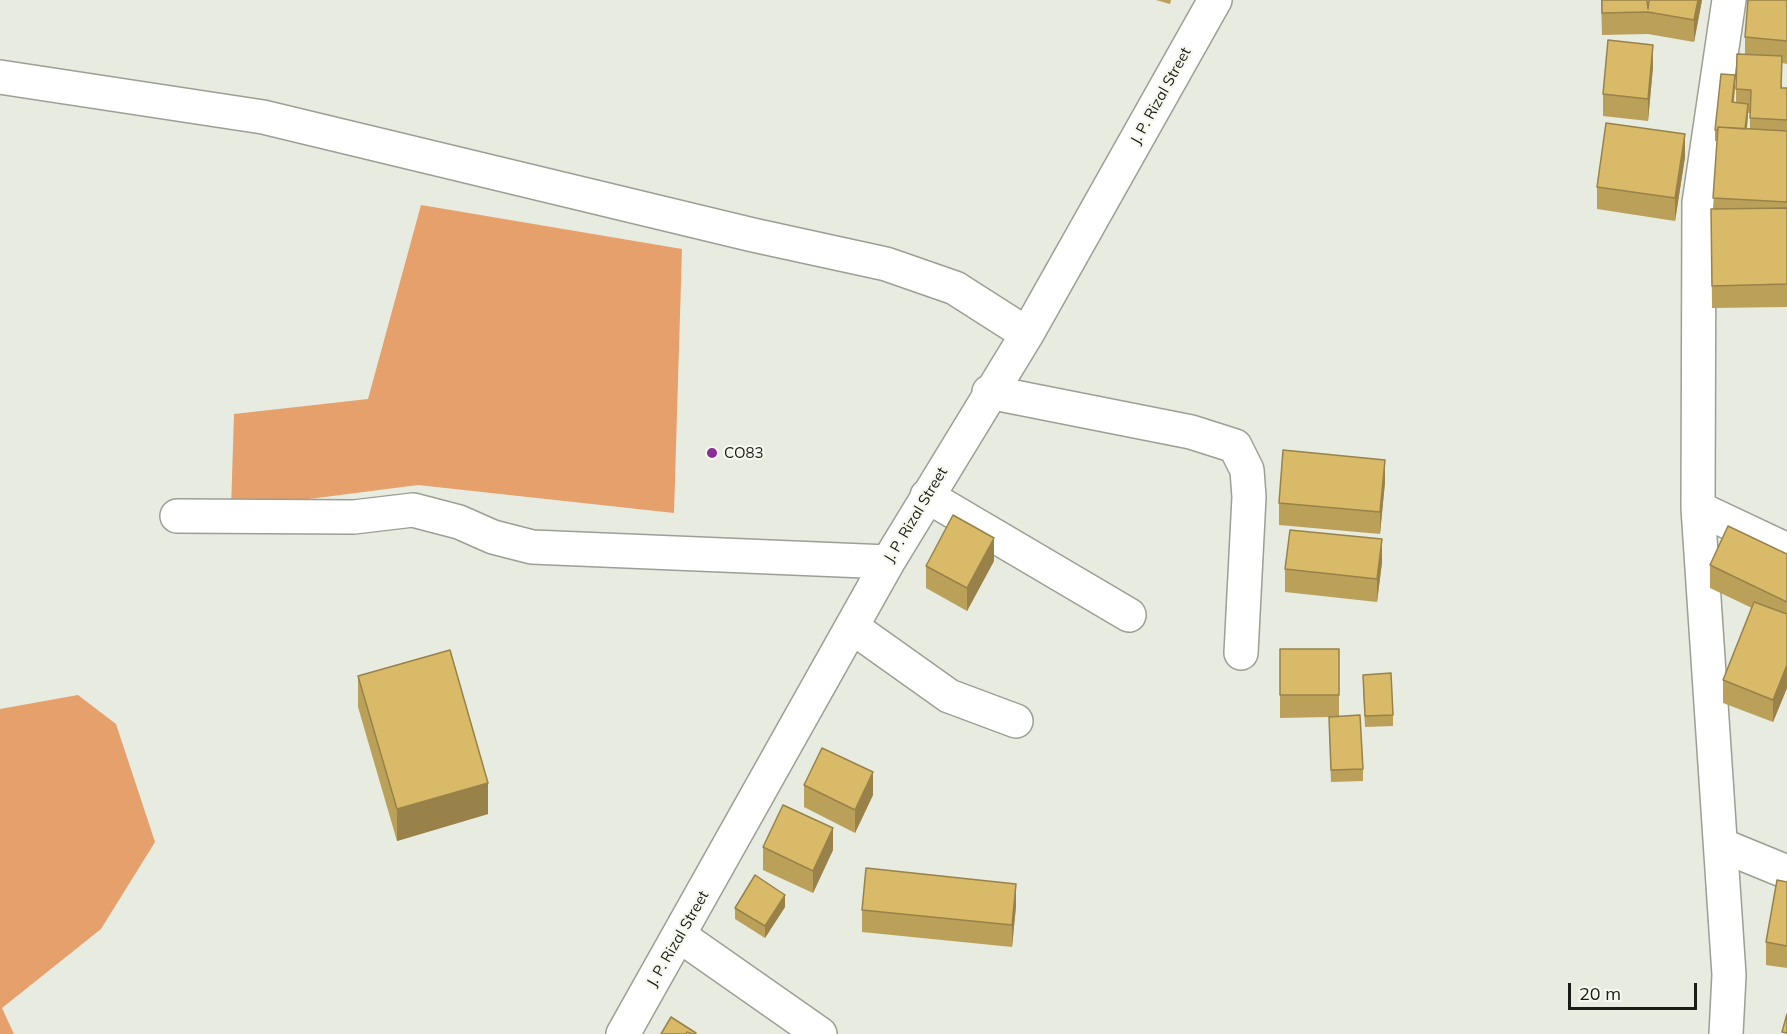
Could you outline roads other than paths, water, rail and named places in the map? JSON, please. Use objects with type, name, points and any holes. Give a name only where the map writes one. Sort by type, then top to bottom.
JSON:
[{"type":"street","name":"J. P. Rizal Street","points":[[623,1034],[888,562],[989,392],[1027,334],[1215,0]]},
{"type":"street","points":[[1726,1034],[1729,975],[1698,508],[1699,202],[1729,0]]},
{"type":"street","points":[[0,77],[263,117],[886,264],[955,288],[1027,334]]},
{"type":"street","points":[[989,392],[1191,432],[1235,446],[1247,470],[1249,496],[1241,653]]},
{"type":"street","points":[[927,496],[1129,615]]},
{"type":"street","points":[[1698,508],[1787,550]]},
{"type":"street","points":[[177,516],[354,517],[413,510],[459,522],[493,537],[532,547],[888,562]]},
{"type":"street","points":[[852,627],[873,639],[949,696],[1016,721]]},
{"type":"street","points":[[1721,845],[1787,872]]},
{"type":"street","points":[[680,936],[820,1034]]},
{"type":"place","name":"CO83","points":[[712,453]]}]
